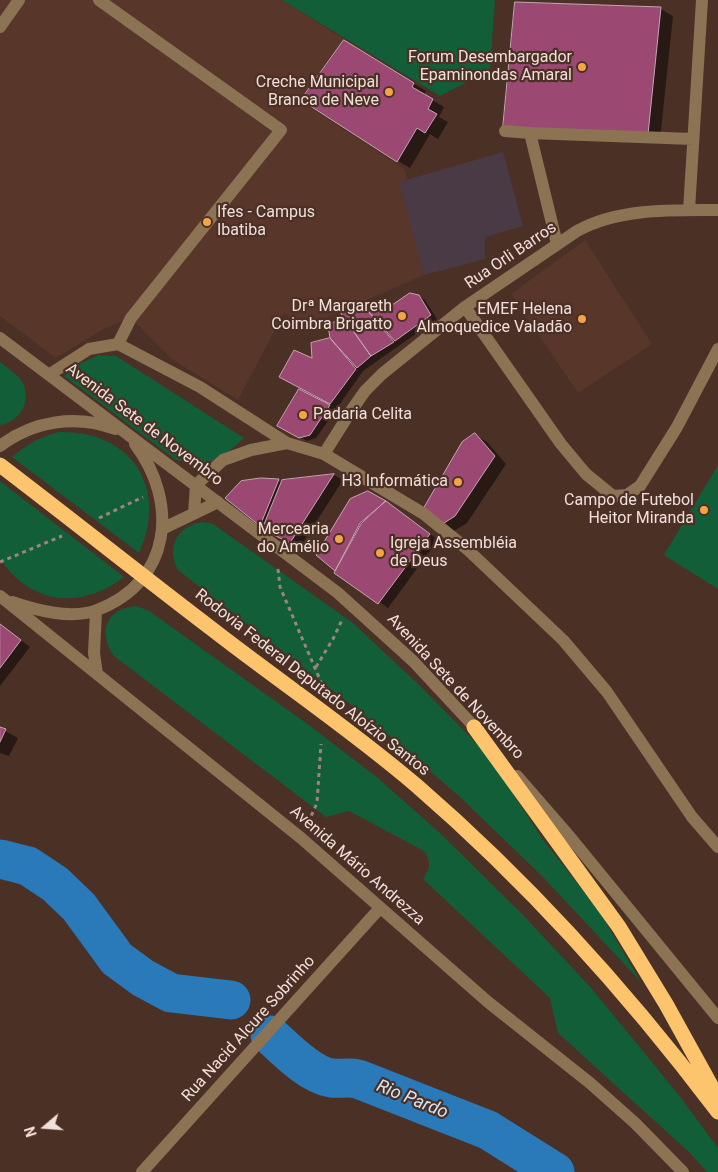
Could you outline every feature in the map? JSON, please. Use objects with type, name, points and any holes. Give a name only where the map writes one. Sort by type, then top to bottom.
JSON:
[{"type":"highway","name":"Rodovia Federal Deputado Aloízio Santos","points":[[0,465],[213,630],[374,750],[460,825],[580,944],[639,1012],[718,1112]]},
{"type":"highway","points":[[474,727],[619,927],[666,1004],[718,1098]]},
{"type":"street","points":[[0,28],[19,0]]},
{"type":"street","points":[[99,0],[281,130],[131,318],[118,344]]},
{"type":"street","points":[[690,210],[702,0]]},
{"type":"street","points":[[505,131],[693,139]]},
{"type":"street","points":[[530,133],[557,244]]},
{"type":"street","name":"Rua Orli Barros","points":[[324,454],[365,391],[382,374],[465,307],[594,221],[639,214],[718,210]]},
{"type":"street","points":[[465,307],[560,444],[586,474],[613,496],[627,495],[640,486],[678,427],[718,349]]},
{"type":"street","name":"Avenida Sete de Novembro","points":[[0,338],[338,593],[373,623],[413,661],[474,727],[570,837],[718,1018]]},
{"type":"street","points":[[50,374],[89,349],[118,344],[200,387],[287,443],[324,454],[424,514],[473,555],[563,640],[607,692],[692,817],[718,847]]},
{"type":"street","points":[[0,446],[18,434],[33,428],[65,421],[98,424],[128,435],[150,467],[159,489],[164,528],[156,556],[145,576],[131,591],[96,611],[58,614],[36,610],[1,596]]},
{"type":"street","points":[[194,513],[196,485],[223,460],[250,450],[287,443]]},
{"type":"street","points":[[164,528],[218,502]]},
{"type":"street","name":"Avenida Mário Andrezza","points":[[1,596],[301,838],[488,1002],[590,1083],[635,1123],[683,1172]]},
{"type":"street","points":[[96,611],[94,653],[97,674]]},
{"type":"street","name":"Rua Nacid Alcure Sobrinho","points":[[142,1172],[380,908]]},
{"type":"path","points":[[93,521],[159,489]]},
{"type":"path","points":[[0,562],[66,534]]},
{"type":"path","points":[[277,564],[280,587],[325,692]]},
{"type":"path","points":[[315,667],[333,640],[344,617]]},
{"type":"path","points":[[301,838],[317,803],[321,744]]},
{"type":"shaded area","name":"Ifes - Campus Ibatiba","points":[[0,0],[282,0],[344,39],[300,101],[405,169],[424,275],[303,328],[284,313],[238,400],[172,359],[131,318],[107,327],[56,358],[0,316]]},
{"type":"shaded area","points":[[503,152],[523,226],[485,237],[485,259],[424,275],[399,182]]},
{"type":"shaded area","name":"EMEF Helena Almoquedice Valadão","points":[[585,240],[652,344],[578,393],[511,294]]},
{"type":"green space","points":[[282,0],[495,0],[490,70],[440,96]]},
{"type":"green space","points":[[99,355],[116,356],[244,438],[221,457],[213,460],[197,463],[176,460],[64,376],[81,363]]},
{"type":"green space","points":[[0,362],[21,380],[26,395],[23,408],[19,414],[14,419],[0,425]]},
{"type":"green space","points":[[59,432],[84,434],[106,441],[124,452],[137,467],[146,486],[149,506],[147,529],[139,553],[12,457],[34,442]]},
{"type":"green space","name":"Campo de Futebol Heitor Miranda","points":[[718,465],[718,589],[664,555]]},
{"type":"green space","points":[[0,481],[124,577],[108,588],[91,595],[74,598],[58,598],[42,594],[26,586],[12,574],[0,559]]},
{"type":"green space","points":[[202,522],[213,524],[353,623],[421,687],[487,754],[542,838],[601,914],[641,982],[542,876],[460,797],[368,718],[178,570],[173,553],[176,539],[186,528]]},
{"type":"green space","points":[[137,606],[149,611],[313,728],[379,779],[442,835],[523,915],[592,989],[678,1094],[718,1148],[718,1172],[707,1172],[691,1154],[558,1033],[550,998],[423,879],[429,865],[424,851],[349,811],[326,817],[114,656],[106,638],[108,623],[118,611]]},
{"type":"building","name":"Forum Desembargador Epaminondas Amaral","points":[[515,2],[661,7],[648,134],[503,128]]},
{"type":"building","points":[[344,40],[414,83],[412,87],[433,99],[428,109],[437,114],[425,133],[417,128],[397,162],[301,100]]},
{"type":"building","name":"Drª Margareth Coimbra Brigatto","points":[[410,293],[419,295],[431,315],[395,341],[368,311],[385,301],[393,304]]},
{"type":"building","points":[[362,304],[394,342],[371,356],[340,312]]},
{"type":"building","points":[[343,317],[371,356],[357,368],[330,338],[328,326]]},
{"type":"building","points":[[330,338],[356,369],[330,404],[279,377],[294,350],[312,358],[311,343]]},
{"type":"building","name":"Padaria Celita","points":[[299,389],[330,405],[310,435],[299,438],[277,426]]},
{"type":"building","name":"H3 Informática","points":[[475,433],[495,456],[455,516],[441,525],[423,509],[462,442]]},
{"type":"building","points":[[334,474],[290,543],[262,529],[282,480]]},
{"type":"building","points":[[261,478],[279,479],[260,526],[225,498],[241,481]]},
{"type":"building","name":"Mercearia do Amélio","points":[[368,491],[386,501],[360,523],[335,571],[316,555],[350,499]]},
{"type":"building","name":"Igreja Assembléia de Deus","points":[[386,501],[430,534],[378,604],[334,573],[361,524]]},
{"type":"building","points":[[0,624],[21,640],[0,668]]},
{"type":"building","points":[[0,727],[6,729],[0,742]]},
{"type":"waterway","name":"Rio Pardo","points":[[0,859],[28,866],[55,884],[79,907],[117,959],[143,978],[171,993],[231,1000]]},
{"type":"waterway","name":"Rio Pardo","points":[[270,1035],[298,1061],[323,1076],[358,1079],[488,1130],[555,1172]]},
{"type":"place","name":"Forum Desembargador Epaminondas Amaral","points":[[582,67]]},
{"type":"place","name":"Creche Municipal Branca de Neve","points":[[389,92]]},
{"type":"place","name":"Ifes - Campus Ibatiba","points":[[207,222]]},
{"type":"place","name":"Drª Margareth Coimbra Brigatto","points":[[402,316]]},
{"type":"place","name":"EMEF Helena Almoquedice Valadão","points":[[582,319]]},
{"type":"place","name":"Padaria Celita","points":[[303,415]]},
{"type":"place","name":"H3 Informática","points":[[458,482]]},
{"type":"place","name":"Campo de Futebol Heitor Miranda","points":[[704,510]]},
{"type":"place","name":"Mercearia do Amélio","points":[[339,539]]},
{"type":"place","name":"Igreja Assembléia de Deus","points":[[380,553]]}]
